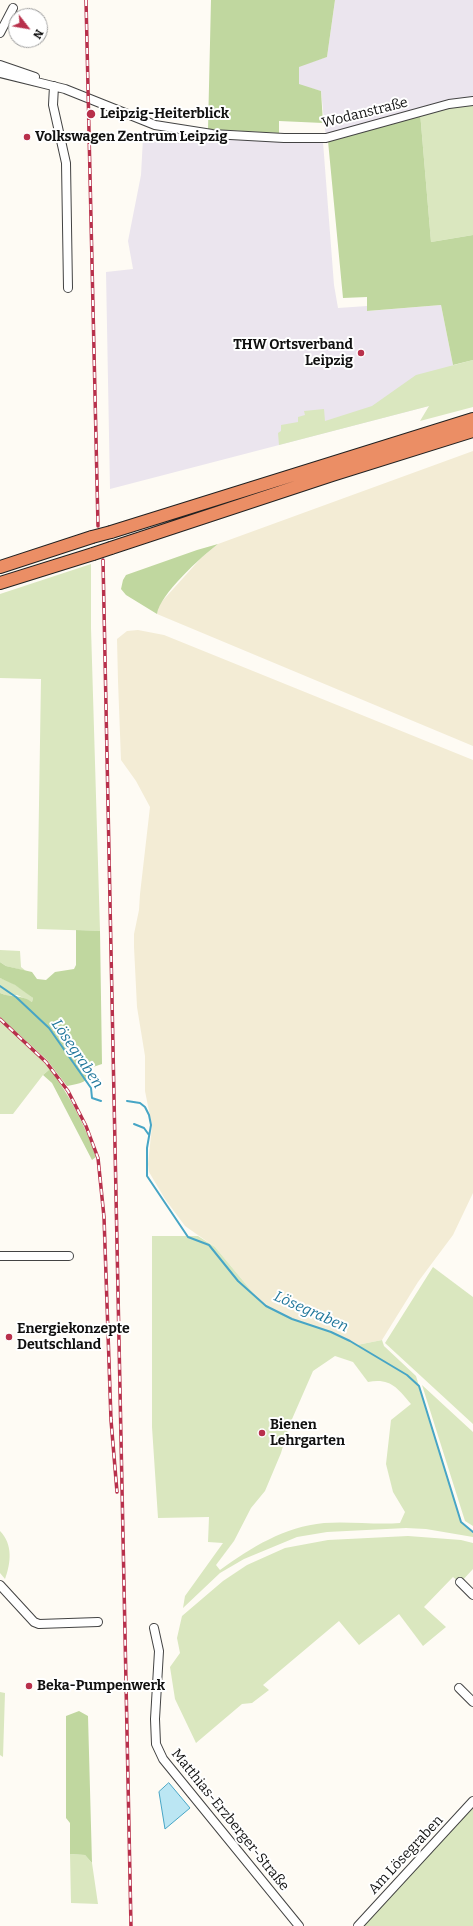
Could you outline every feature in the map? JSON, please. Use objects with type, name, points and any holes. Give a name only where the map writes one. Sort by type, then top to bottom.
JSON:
[{"type":"highway","points":[[0,567],[473,419]]},
{"type":"highway","points":[[0,583],[332,475],[473,431]]},
{"type":"street","points":[[0,33],[8,18]]},
{"type":"street","name":"Wodanstraße","points":[[0,65],[54,86],[88,97],[155,125],[212,134],[284,138],[326,138],[449,104],[473,101]]},
{"type":"street","name":"Wodanstraße","points":[[0,73],[54,86]]},
{"type":"street","points":[[54,86],[52,96],[55,119],[66,163],[68,288]]},
{"type":"street","points":[[0,1256],[69,1256]]},
{"type":"street","points":[[460,1582],[472,1597]]},
{"type":"street","points":[[0,1585],[34,1622],[39,1624],[98,1622]]},
{"type":"street","name":"Matthias-Erzberger-Straße","points":[[154,1628],[159,1651],[155,1719],[156,1744],[158,1749],[163,1759],[299,1926]]},
{"type":"street","points":[[459,1688],[473,1702]]},
{"type":"street","name":"Am Lösegraben","points":[[358,1926],[473,1801]]},
{"type":"shaded area","points":[[335,0],[473,0],[473,102],[326,138],[321,91],[299,85],[299,66],[327,57]]},
{"type":"shaded area","points":[[152,132],[223,138],[323,142],[334,285],[338,308],[367,306],[368,311],[441,305],[453,365],[429,406],[110,489],[106,272],[133,269],[128,241],[141,175],[143,138]]},
{"type":"shaded area","points":[[473,451],[473,746],[157,614],[158,606],[202,557],[218,544]]},
{"type":"shaded area","points":[[138,630],[164,635],[473,760],[473,1193],[453,1235],[418,1282],[382,1340],[357,1345],[334,1333],[294,1320],[277,1312],[259,1300],[215,1247],[185,1226],[165,1199],[149,1172],[148,1164],[152,1126],[145,1091],[145,1056],[137,1007],[134,934],[139,910],[150,807],[136,781],[121,760],[117,639],[127,631]]},
{"type":"green space","points":[[211,0],[335,0],[327,57],[299,67],[299,84],[321,91],[323,123],[279,121],[279,133],[208,129]]},
{"type":"green space","points":[[473,101],[473,235],[431,242],[420,112]]},
{"type":"green space","points":[[420,112],[431,242],[473,235],[473,360],[453,365],[441,305],[367,311],[367,297],[343,298],[328,141]]},
{"type":"green space","points":[[473,360],[473,407],[420,421],[429,406],[279,445],[278,433],[281,431],[281,425],[298,422],[298,417],[305,415],[304,411],[324,409],[325,421],[372,406],[416,375]]},
{"type":"green space","points":[[218,544],[173,586],[165,596],[157,614],[126,595],[121,589],[126,575]]},
{"type":"green space","points":[[91,564],[91,628],[100,931],[37,929],[41,679],[0,678],[0,594]]},
{"type":"green space","points":[[76,930],[100,931],[102,1064],[93,1067],[89,1076],[84,1081],[67,1086],[47,1060],[0,1017],[0,993],[24,998],[32,1002],[33,998],[15,985],[0,978],[0,962],[6,966],[32,972],[37,979],[46,980],[55,972],[74,969],[76,965]]},
{"type":"green space","points":[[0,950],[20,951],[21,967],[26,971],[6,966],[0,962]]},
{"type":"green space","points":[[0,978],[26,992],[33,998],[32,1002],[17,995],[8,996],[0,993]]},
{"type":"green space","points":[[0,1021],[35,1052],[50,1069],[43,1075],[13,1114],[0,1114]]},
{"type":"green space","points":[[50,1069],[82,1122],[96,1157],[92,1160],[52,1083],[43,1075]]},
{"type":"green space","points":[[152,1236],[198,1236],[215,1247],[259,1300],[277,1312],[294,1320],[334,1333],[357,1345],[382,1340],[384,1346],[416,1376],[458,1514],[461,1522],[473,1533],[473,1537],[426,1529],[406,1528],[327,1532],[297,1537],[244,1559],[220,1573],[183,1608],[185,1596],[223,1543],[208,1542],[209,1517],[158,1518],[152,1427]],"holes":[[[335,1356],[353,1362],[368,1382],[376,1381],[388,1383],[397,1389],[411,1404],[391,1420],[386,1464],[393,1492],[405,1512],[400,1523],[381,1524],[343,1522],[309,1525],[269,1539],[220,1570],[216,1565],[234,1541],[251,1508],[265,1491],[281,1453],[289,1426],[313,1371]]]},
{"type":"green space","points":[[433,1267],[473,1297],[473,1424],[385,1343]]},
{"type":"green space","points":[[422,1385],[473,1432],[473,1526],[465,1521]]},
{"type":"green space","points":[[0,1531],[7,1542],[10,1554],[9,1567],[5,1579],[0,1573]]},
{"type":"green space","points":[[408,1536],[461,1540],[473,1543],[473,1569],[460,1583],[453,1577],[424,1607],[446,1627],[423,1646],[399,1614],[359,1645],[339,1621],[263,1685],[269,1690],[252,1703],[242,1704],[196,1743],[175,1699],[170,1667],[180,1653],[177,1638],[182,1616],[223,1581],[247,1565],[285,1548],[328,1540]]},
{"type":"green space","points":[[0,1692],[5,1693],[3,1757],[0,1755]]},
{"type":"green space","points":[[79,1711],[88,1716],[92,1863],[85,1855],[70,1854],[70,1823],[66,1818],[66,1716]]},
{"type":"green space","points":[[473,1800],[473,1926],[357,1926]]},
{"type":"green space","points":[[70,1854],[85,1855],[92,1863],[98,1904],[71,1903]]},
{"type":"water","points":[[169,1783],[190,1808],[165,1829],[159,1792]]},
{"type":"waterway","name":"Lösegraben","points":[[0,986],[16,997],[49,1028],[91,1088],[92,1098],[101,1101]]},
{"type":"waterway","name":"Lösegraben","points":[[127,1101],[140,1103],[145,1107],[149,1115],[151,1125],[147,1148],[147,1176],[188,1237],[209,1245],[238,1281],[266,1306],[292,1319],[331,1332],[350,1341],[407,1375],[419,1386],[461,1522],[473,1532]]},
{"type":"waterway","points":[[134,1124],[144,1128],[149,1135]]},
{"type":"railway","points":[[86,0],[98,526]]},
{"type":"railway","points":[[103,560],[131,1926]]},
{"type":"railway","points":[[0,1019],[46,1062],[68,1091],[86,1126],[98,1158],[104,1217],[111,1420],[117,1492]]},
{"type":"place","name":"Leipzig-Heiterblick","points":[[91,114]]},
{"type":"place","name":"Volkswagen Zentrum Leipzig","points":[[27,137]]},
{"type":"place","name":"THW Ortsverband Leipzig","points":[[361,353]]},
{"type":"place","name":"Energiekonzepte Deutschland","points":[[9,1337]]},
{"type":"place","name":"Bienen Lehrgarten","points":[[262,1433]]},
{"type":"place","name":"Beka-Pumpenwerk","points":[[29,1686]]}]
